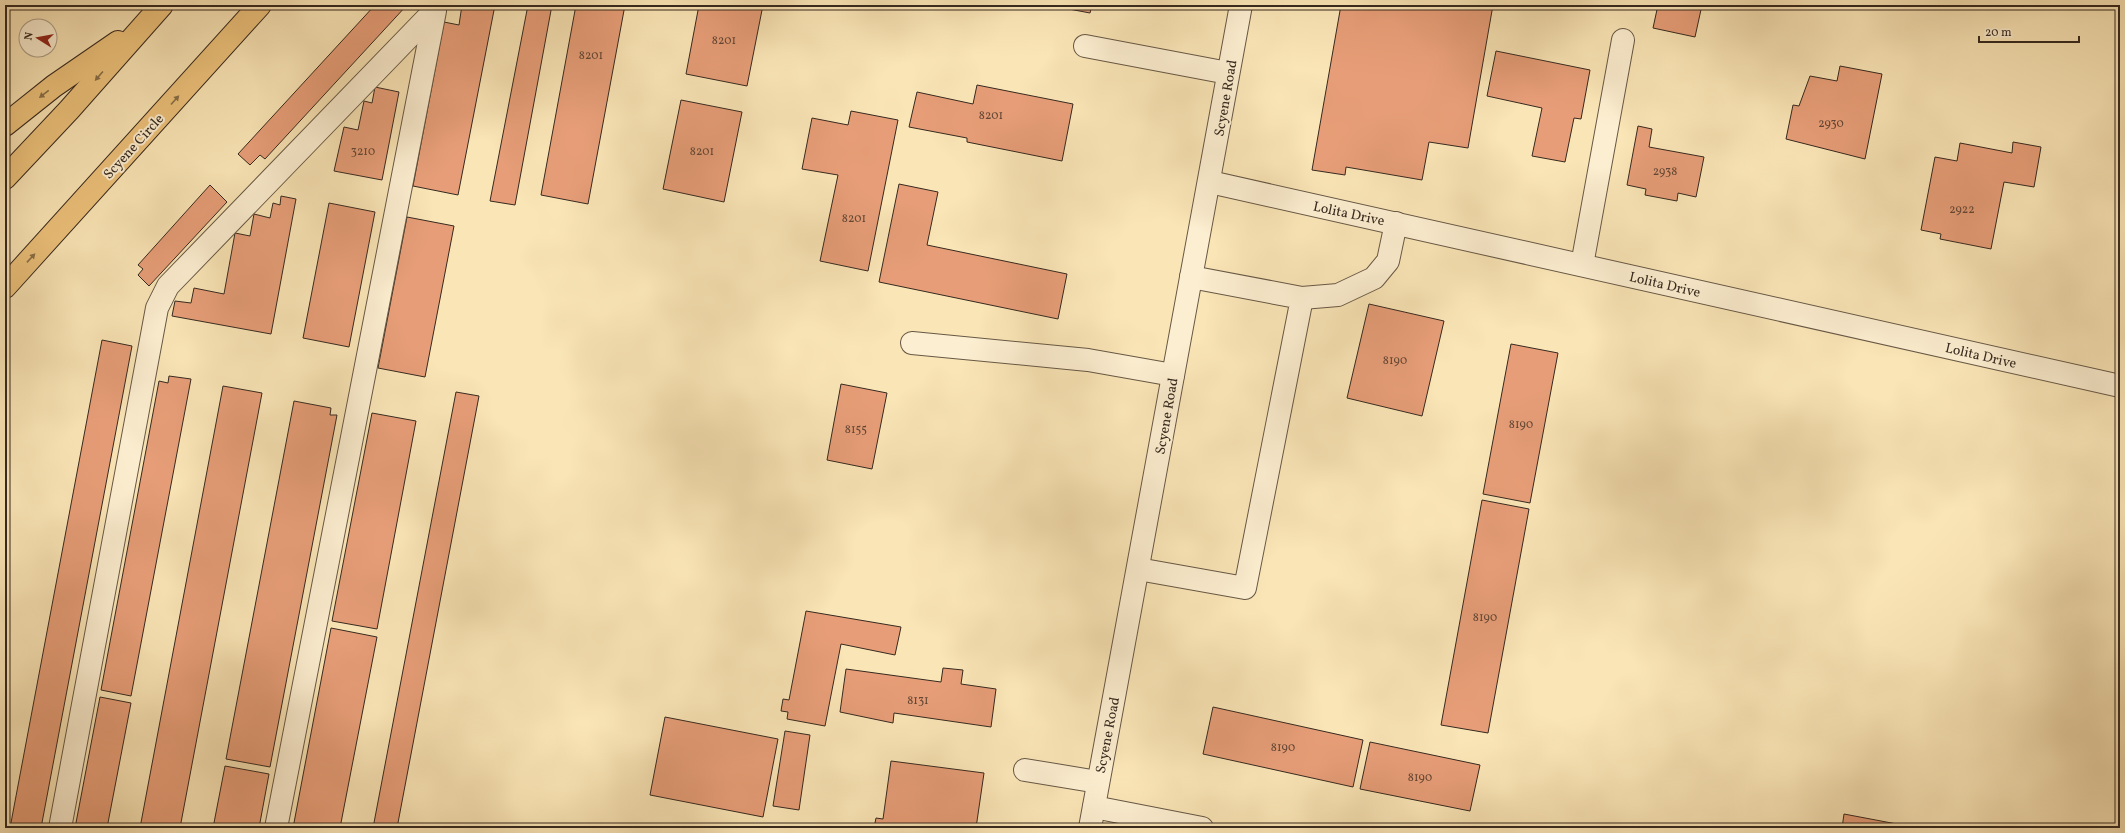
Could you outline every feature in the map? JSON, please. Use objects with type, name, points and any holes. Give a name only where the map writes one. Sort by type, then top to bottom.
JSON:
[{"type":"main road","points":[[5,178],[69,110],[162,5]]},
{"type":"main road","name":"Scyene Circle","points":[[5,287],[260,5]]},
{"type":"main road","points":[[5,125],[54,86],[145,24]]},
{"type":"street","name":"Scyene Road","points":[[1092,818],[1191,277],[1210,182],[1241,5]]},
{"type":"street","points":[[60,828],[157,308],[168,286],[437,8]]},
{"type":"street","points":[[276,828],[437,8]]},
{"type":"street","points":[[1582,265],[1623,40]]},
{"type":"street","points":[[1085,46],[1228,73]]},
{"type":"street","name":"Lolita Drive","points":[[1210,182],[2120,386]]},
{"type":"street","points":[[1191,277],[1302,298],[1338,295],[1374,278],[1388,261],[1396,223]]},
{"type":"street","points":[[1138,569],[1245,588],[1302,298]]},
{"type":"street","points":[[912,343],[1088,360],[1173,375]]},
{"type":"street","points":[[1025,770],[1098,782]]},
{"type":"street","points":[[1092,818],[1202,828]]},
{"type":"building","points":[[375,5],[407,5],[265,159],[260,155],[250,165],[238,154]]},
{"type":"building","points":[[462,5],[495,5],[458,195],[413,186],[444,22],[459,25]]},
{"type":"building","points":[[528,5],[552,5],[515,205],[490,201]]},
{"type":"building","points":[[576,5],[625,5],[588,204],[541,195]]},
{"type":"building","points":[[699,5],[763,5],[747,86],[686,74]]},
{"type":"building","points":[[1048,5],[1092,5],[1090,13]]},
{"type":"building","points":[[1341,5],[1493,5],[1468,148],[1429,142],[1422,180],[1346,167],[1345,175],[1312,170]]},
{"type":"building","points":[[1658,5],[1702,5],[1695,37],[1653,28]]},
{"type":"building","points":[[1496,51],[1590,70],[1581,119],[1574,118],[1565,162],[1532,156],[1542,108],[1487,96]]},
{"type":"building","points":[[1840,66],[1882,74],[1865,159],[1786,139],[1793,105],[1799,106],[1810,76],[1837,81]]},
{"type":"building","points":[[977,85],[1073,104],[1062,161],[967,142],[967,138],[909,127],[917,92],[973,104]]},
{"type":"building","points":[[375,87],[399,92],[382,180],[334,171],[344,127],[358,130],[364,101],[372,103]]},
{"type":"building","points":[[681,100],[742,112],[724,202],[663,189]]},
{"type":"building","points":[[851,111],[898,120],[868,271],[820,261],[838,175],[802,169],[812,118],[848,125]]},
{"type":"building","points":[[1638,126],[1652,129],[1649,147],[1704,157],[1696,197],[1678,193],[1677,201],[1645,195],[1646,189],[1627,185]]},
{"type":"building","points":[[2013,142],[2041,147],[2034,187],[2004,182],[1991,249],[1940,239],[1941,234],[1921,230],[1935,157],[1957,161],[1960,143],[2012,153]]},
{"type":"building","points":[[899,184],[938,192],[927,245],[1067,274],[1058,319],[879,282]]},
{"type":"building","points":[[210,185],[227,202],[149,286],[138,275],[143,269],[138,265]]},
{"type":"building","points":[[281,196],[296,199],[271,334],[172,316],[175,301],[191,303],[194,288],[224,294],[235,233],[250,236],[254,214],[270,218],[273,203],[280,205]]},
{"type":"building","points":[[329,203],[375,212],[349,347],[303,338]]},
{"type":"building","points":[[407,217],[454,226],[425,377],[378,368]]},
{"type":"building","points":[[1369,304],[1444,321],[1422,416],[1347,398]]},
{"type":"building","points":[[102,340],[132,346],[41,828],[10,828]]},
{"type":"building","points":[[1511,344],[1558,353],[1530,503],[1483,494]]},
{"type":"building","points":[[169,376],[191,379],[131,696],[101,690],[159,381],[168,383]]},
{"type":"building","points":[[841,384],[887,393],[872,469],[827,460]]},
{"type":"building","points":[[223,386],[262,393],[180,828],[140,828]]},
{"type":"building","points":[[456,392],[479,396],[397,828],[373,828]]},
{"type":"building","points":[[294,401],[331,408],[330,415],[337,415],[270,767],[226,759]]},
{"type":"building","points":[[372,413],[416,421],[377,629],[332,621]]},
{"type":"building","points":[[1482,500],[1529,509],[1488,733],[1441,725]]},
{"type":"building","points":[[806,611],[901,627],[895,655],[841,644],[825,726],[787,719],[788,712],[781,711],[783,699],[789,700]]},
{"type":"building","points":[[331,628],[377,637],[340,828],[293,828]]},
{"type":"building","points":[[943,668],[963,670],[961,684],[996,689],[991,727],[894,713],[893,723],[840,712],[846,669],[941,682]]},
{"type":"building","points":[[100,697],[131,703],[107,828],[75,828]]},
{"type":"building","points":[[1213,707],[1363,740],[1353,787],[1203,754]]},
{"type":"building","points":[[665,717],[778,739],[763,817],[650,795]]},
{"type":"building","points":[[785,731],[810,735],[799,810],[773,806]]},
{"type":"building","points":[[1370,742],[1480,765],[1470,811],[1360,789]]},
{"type":"building","points":[[891,761],[984,773],[976,828],[874,828],[876,818],[883,819]]},
{"type":"building","points":[[225,766],[269,774],[259,828],[213,828]]},
{"type":"building","points":[[1844,814],[1918,828],[1842,828]]}]
